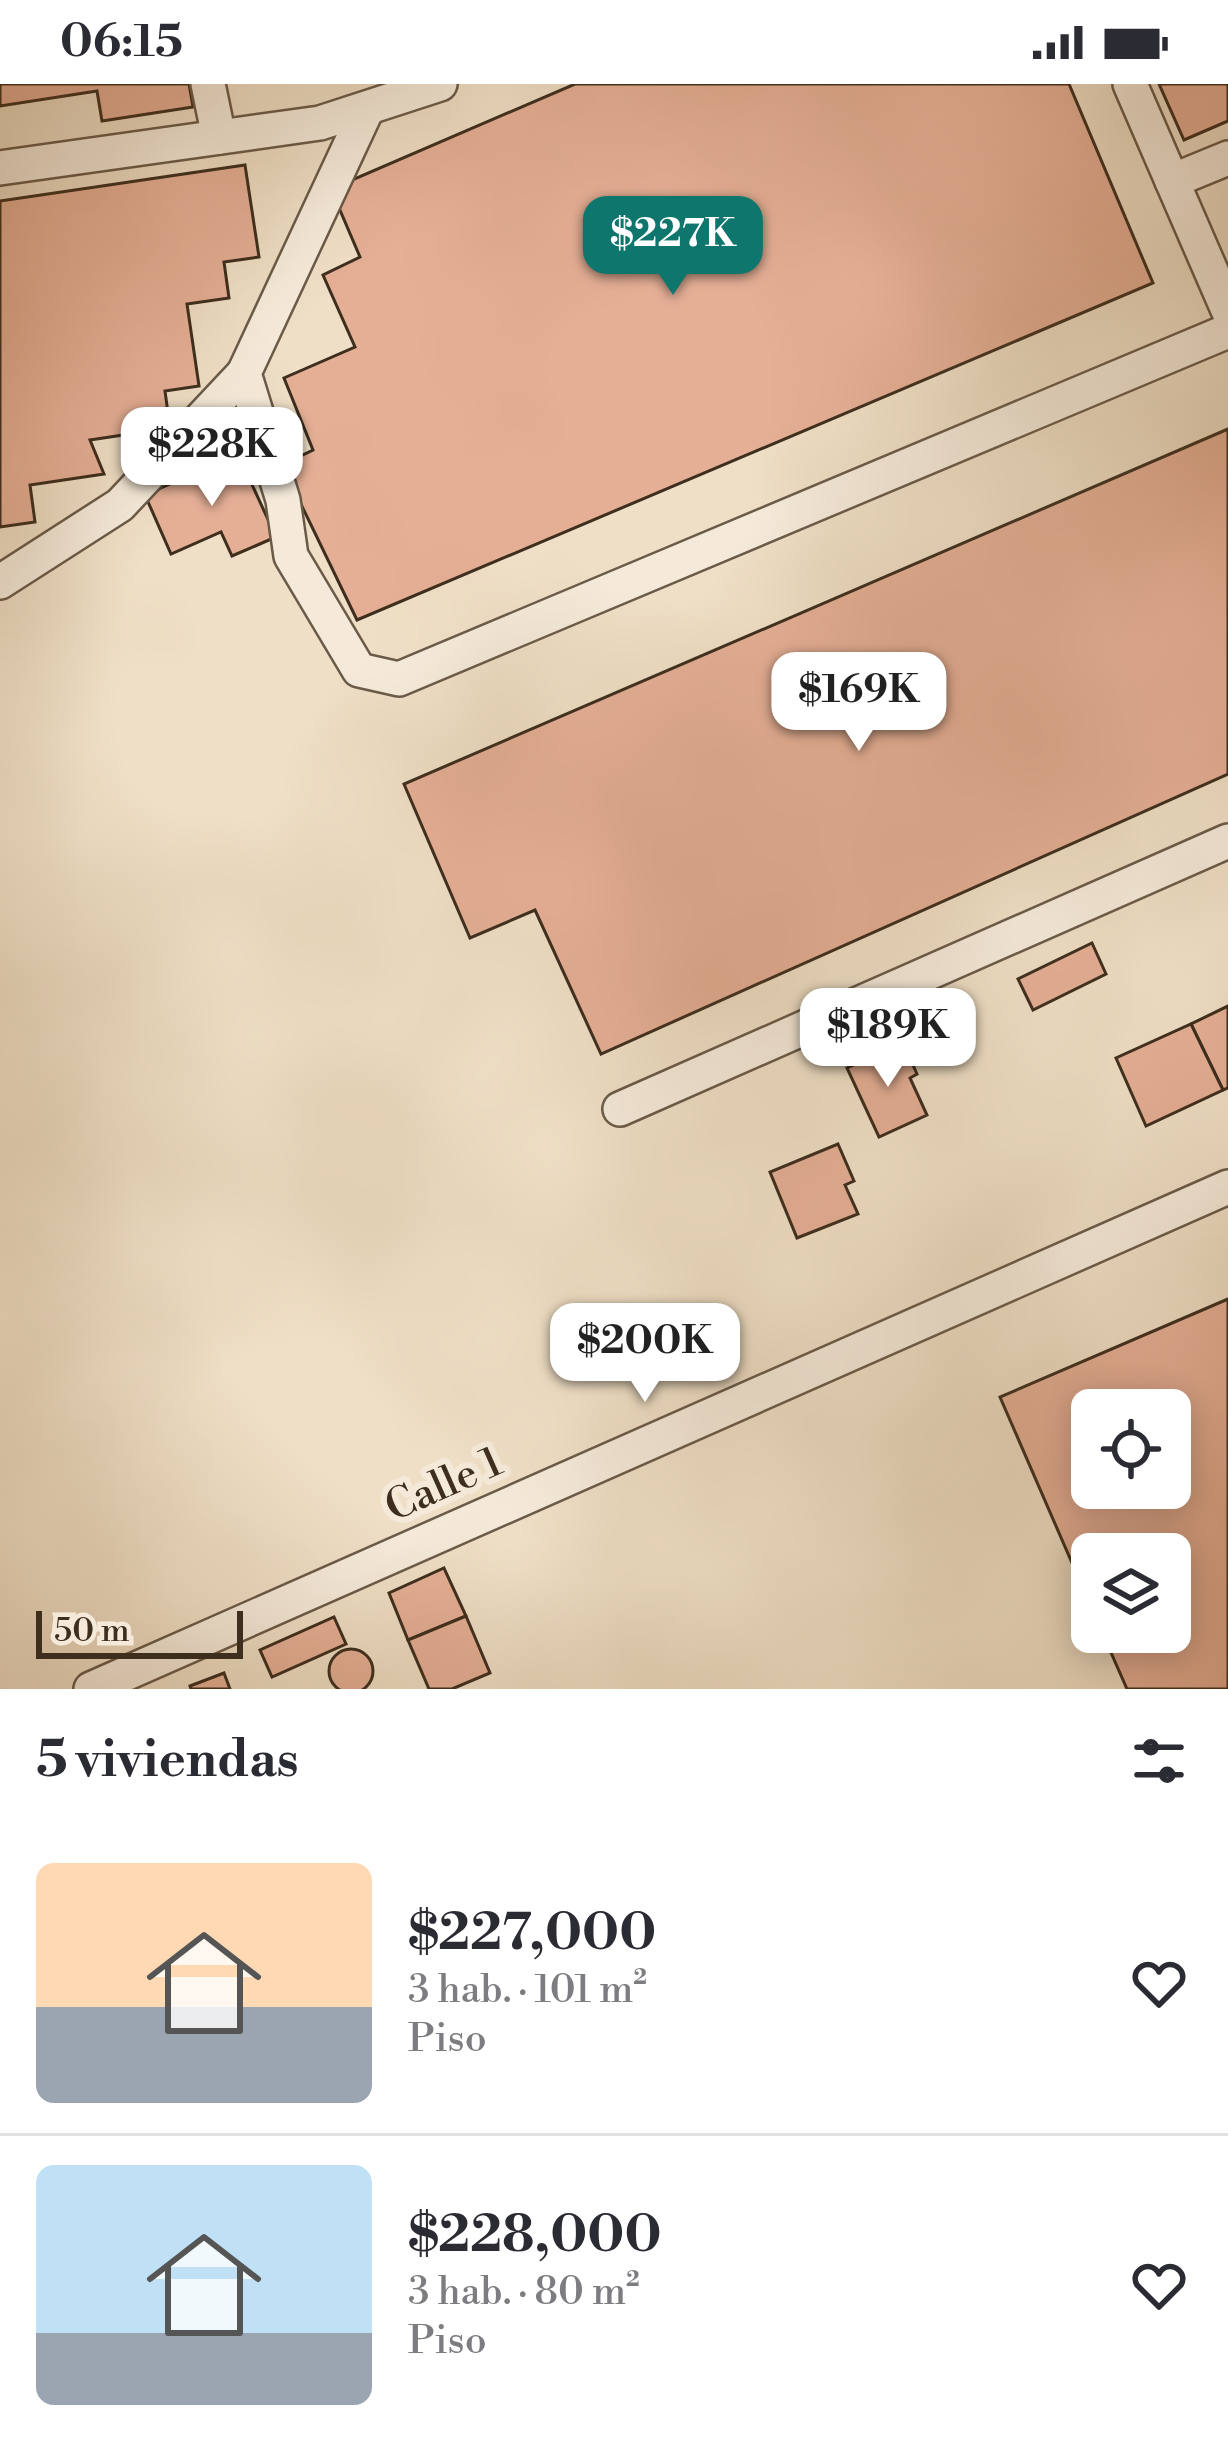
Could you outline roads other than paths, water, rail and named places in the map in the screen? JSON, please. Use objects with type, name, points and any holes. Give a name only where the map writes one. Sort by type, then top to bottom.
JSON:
[{"type":"street","points":[[208,84],[219,137]]},
{"type":"street","points":[[0,168],[320,123],[440,84]]},
{"type":"street","points":[[1130,84],[1228,310]]},
{"type":"street","points":[[0,582],[120,505],[244,373],[368,109]]},
{"type":"street","points":[[1172,181],[1228,158]]},
{"type":"street","points":[[244,373],[283,500],[291,556],[359,670],[399,679],[1228,332]]},
{"type":"street","points":[[620,1109],[1228,842]]},
{"type":"street","name":"Calle 1","points":[[91,1689],[1228,1187]]}]
